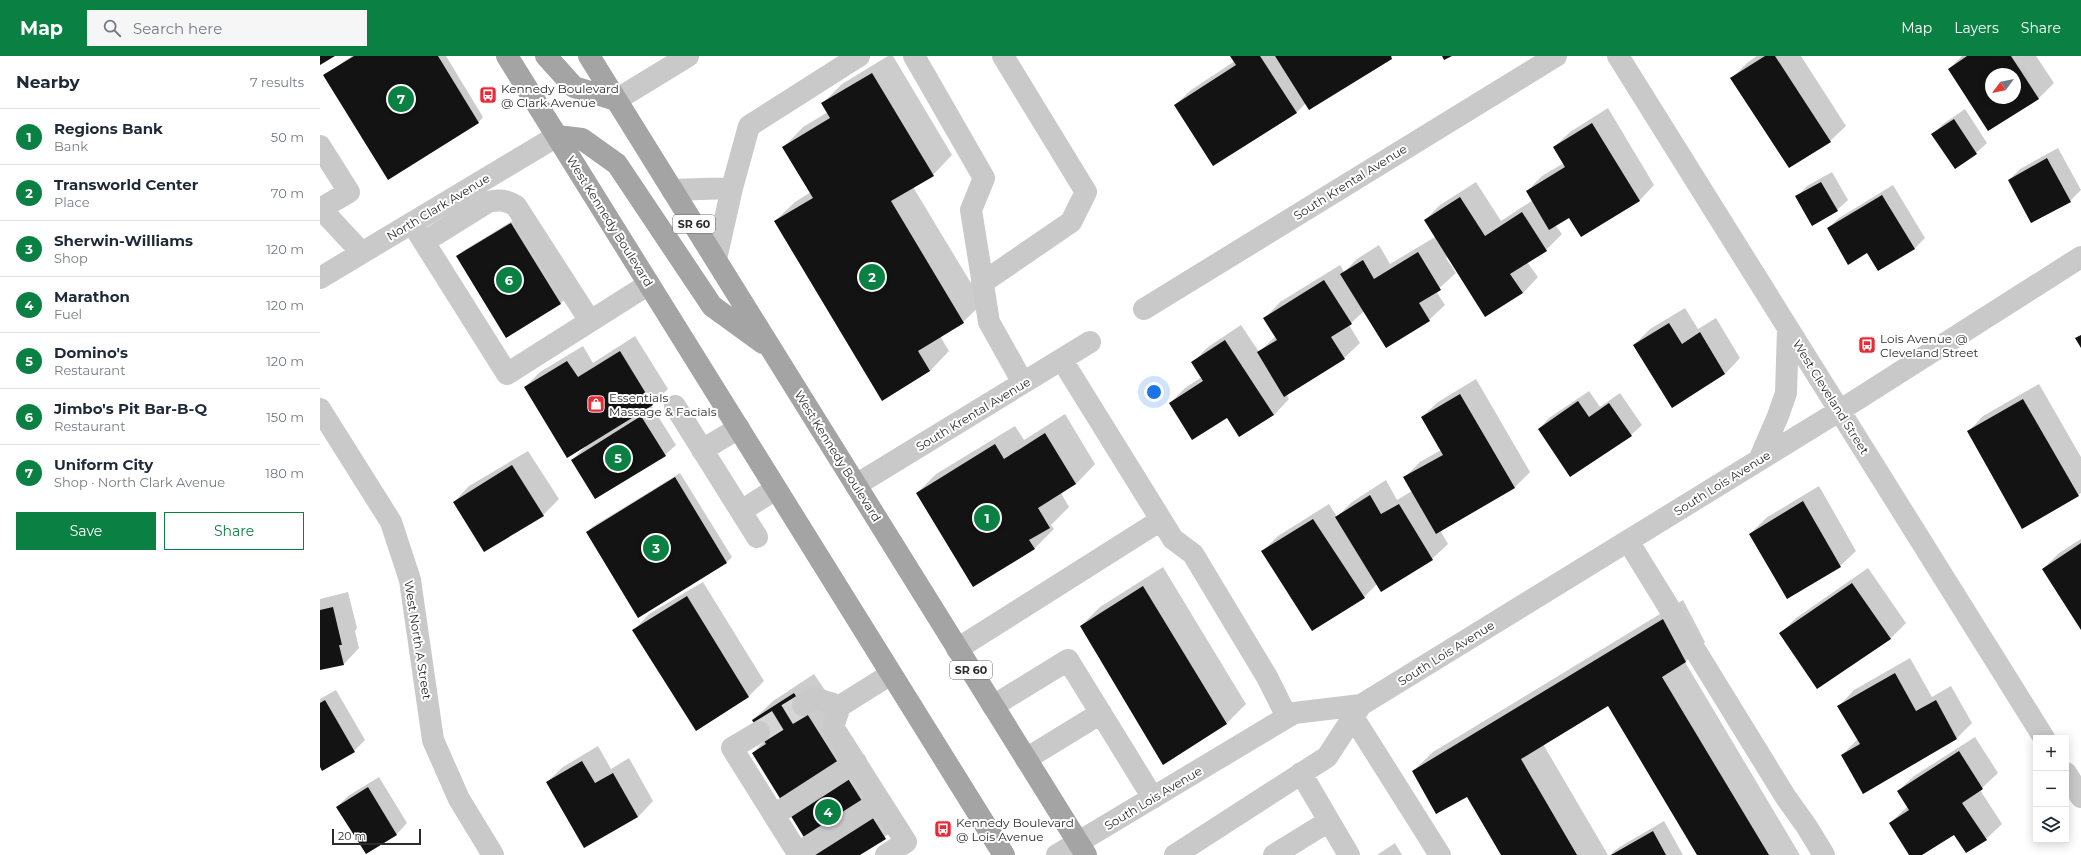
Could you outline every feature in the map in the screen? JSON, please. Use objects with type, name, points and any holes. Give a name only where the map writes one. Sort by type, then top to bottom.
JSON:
[{"type":"main road","name":"West Kennedy Boulevard","points":[[507,56],[1004,855]]},
{"type":"main road","points":[[546,56],[574,87],[616,100]]},
{"type":"main road","name":"West Kennedy Boulevard","points":[[589,56],[1082,849]]},
{"type":"main road","points":[[557,136],[582,138],[617,164],[712,306],[771,349]]},
{"type":"street","points":[[716,259],[732,188],[749,126],[859,56]]},
{"type":"street","points":[[914,56],[984,178],[971,210],[989,322],[1022,383]]},
{"type":"street","points":[[982,283],[1071,222],[1086,192],[1003,56]]},
{"type":"street","name":"South Krental Avenue","points":[[1144,309],[1556,56]]},
{"type":"street","name":"West Cleveland Street","points":[[1618,56],[2042,735]]},
{"type":"street","points":[[616,100],[680,58]]},
{"type":"street","name":"North Clark Avenue","points":[[320,278],[361,252],[557,136]]},
{"type":"street","points":[[320,146],[349,192],[321,209],[361,252]]},
{"type":"street","points":[[672,190],[732,188]]},
{"type":"street","points":[[424,242],[488,202],[507,200],[516,206],[590,322]]},
{"type":"street","points":[[412,223],[507,374],[649,284]]},
{"type":"street","name":"South Lois Avenue","points":[[1175,855],[1327,757],[1357,711],[1839,411],[2081,257]]},
{"type":"street","points":[[1759,460],[1786,393],[1788,328]]},
{"type":"street","name":"South Krental Avenue","points":[[856,485],[1090,342]]},
{"type":"street","points":[[1062,360],[1173,539],[1193,554],[1266,677],[1287,716]]},
{"type":"street","points":[[675,406],[757,537]]},
{"type":"street","name":"West North A Street","points":[[320,409],[391,522],[410,580],[433,740],[459,799],[493,855]]},
{"type":"street","points":[[702,450],[739,428]]},
{"type":"street","points":[[741,511],[776,489]]},
{"type":"street","points":[[957,649],[1161,520]]},
{"type":"street","points":[[1628,541],[1785,796],[1807,826],[1824,855]]},
{"type":"street","points":[[993,706],[1068,660],[1153,798]]},
{"type":"street","points":[[886,855],[906,842],[833,727],[840,706],[891,674]]},
{"type":"street","points":[[803,705],[814,698],[840,706]]},
{"type":"street","points":[[1357,711],[1440,855]]},
{"type":"street","name":"South Lois Avenue","points":[[1057,855],[1082,849],[1153,798],[1287,716],[1294,713],[1357,711]]},
{"type":"street","points":[[1026,759],[1101,713]]},
{"type":"street","points":[[759,732],[732,748],[798,854],[880,801]]},
{"type":"street","points":[[774,815],[856,762]]},
{"type":"street","points":[[1300,773],[1349,855]]},
{"type":"street","points":[[2069,778],[2081,797]]},
{"type":"street","points":[[1274,855],[1329,821]]},
{"type":"building","points":[[320,56],[335,56],[320,65]]},
{"type":"building","points":[[354,56],[438,56],[479,123],[388,180],[323,75]]},
{"type":"building","points":[[1230,56],[1260,56],[1297,113],[1213,166],[1174,105],[1236,65]]},
{"type":"building","points":[[1275,56],[1391,56],[1392,59],[1309,110]]},
{"type":"building","points":[[1442,56],[1452,56],[1444,60]]},
{"type":"building","points":[[1765,56],[1775,56],[1831,142],[1789,168],[1730,78]]},
{"type":"building","points":[[1967,56],[2011,56],[2019,68],[1985,68],[1985,104],[2021,104],[2021,71],[2039,99],[1988,131],[1948,69]]},
{"type":"building","points":[[872,73],[934,176],[891,201],[964,323],[918,351],[930,371],[882,401],[774,221],[813,198],[782,147],[830,118],[821,103]]},
{"type":"building","points":[[1954,119],[1977,154],[1955,169],[1931,134]]},
{"type":"building","points":[[1592,123],[1640,201],[1581,237],[1569,218],[1549,230],[1526,191],[1565,167],[1553,147]]},
{"type":"building","points":[[2047,158],[2071,202],[2031,223],[2008,180]]},
{"type":"building","points":[[1821,182],[1838,211],[1812,226],[1795,196]]},
{"type":"building","points":[[1882,195],[1915,249],[1878,271],[1867,253],[1848,265],[1827,228]]},
{"type":"building","points":[[1460,197],[1485,236],[1522,212],[1547,251],[1510,274],[1523,293],[1485,317],[1424,220]]},
{"type":"building","points":[[511,223],[561,304],[506,338],[456,256]]},
{"type":"building","points":[[1418,252],[1441,290],[1419,303],[1430,321],[1386,348],[1340,274],[1363,260],[1374,279]]},
{"type":"building","points":[[1324,280],[1352,324],[1331,337],[1345,359],[1284,397],[1257,352],[1277,340],[1263,318]]},
{"type":"building","points":[[1669,323],[1682,344],[1700,332],[1725,374],[1672,408],[1633,345]]},
{"type":"building","points":[[2081,335],[2081,348],[2075,338]]},
{"type":"building","points":[[1225,340],[1274,415],[1239,437],[1227,418],[1192,440],[1169,403],[1203,381],[1191,362]]},
{"type":"building","points":[[620,351],[653,405],[567,458],[524,387],[567,361],[578,377]]},
{"type":"building","points":[[1460,394],[1515,488],[1436,534],[1403,477],[1443,455],[1421,417]]},
{"type":"building","points":[[2023,399],[2079,496],[2022,529],[1967,431]]},
{"type":"building","points":[[1578,401],[1589,417],[1609,403],[1632,436],[1570,477],[1538,429]]},
{"type":"building","points":[[641,416],[666,456],[595,499],[571,460]]},
{"type":"building","points":[[1045,433],[1076,484],[1038,508],[1050,528],[1029,540],[1035,549],[973,587],[916,493],[995,444],[1004,459]]},
{"type":"building","points":[[512,465],[544,516],[484,552],[453,502]]},
{"type":"building","points":[[675,477],[727,563],[638,618],[586,532]]},
{"type":"building","points":[[1370,495],[1381,514],[1399,504],[1433,560],[1381,592],[1335,517]]},
{"type":"building","points":[[1803,501],[1841,567],[1787,599],[1749,534]]},
{"type":"building","points":[[1313,519],[1365,598],[1312,631],[1261,551]]},
{"type":"building","points":[[2081,543],[2081,630],[2042,569]]},
{"type":"building","points":[[1852,583],[1891,639],[1817,689],[1779,633]]},
{"type":"building","points":[[1143,586],[1227,724],[1163,765],[1080,626]]},
{"type":"building","points":[[687,596],[749,697],[696,731],[632,630]]},
{"type":"building","points":[[333,607],[342,645],[339,645],[344,665],[320,670],[320,610]]},
{"type":"building","points":[[1663,619],[1686,662],[1662,677],[1769,855],[1697,855],[1608,706],[1521,759],[1577,855],[1501,855],[1467,797],[1436,814],[1412,771]]},
{"type":"building","points":[[1895,673],[1916,711],[1936,700],[1957,739],[1863,794],[1841,755],[1860,744],[1837,706]]},
{"type":"building","points":[[794,693],[886,839],[860,855],[815,855],[752,753],[766,744],[752,720]]},
{"type":"building","points":[[325,700],[355,752],[322,771],[320,767],[320,703]]},
{"type":"building","points":[[1959,751],[1983,789],[1962,803],[1987,840],[1966,853],[1954,835],[1922,855],[1909,855],[1889,823],[1909,810],[1897,791]]},
{"type":"building","points":[[582,761],[595,783],[613,773],[638,817],[584,848],[546,782]]},
{"type":"building","points":[[368,787],[397,835],[366,854],[336,807]]},
{"type":"building","points":[[1653,831],[1666,855],[1611,855]]},
{"type":"tunnel","points":[[759,732],[803,705]]},
{"type":"place","name":"Kennedy Boulevard @ Clark Avenue","points":[[488,95]]},
{"type":"place","name":"Uniform City","points":[[401,99]]},
{"type":"place","name":"Transworld Center","points":[[872,277]]},
{"type":"place","name":"Jimbo's Pit Bar-B-Q","points":[[509,280]]},
{"type":"place","name":"Lois Avenue @ Cleveland Street","points":[[1867,345]]},
{"type":"place","name":"Essentials Massage & Facials","points":[[596,404]]},
{"type":"place","name":"Domino's","points":[[618,458]]},
{"type":"place","name":"Regions Bank","points":[[987,518]]},
{"type":"place","name":"Sherwin-Williams","points":[[656,548]]},
{"type":"place","name":"Marathon","points":[[828,812]]},
{"type":"place","name":"Kennedy Boulevard @ Lois Avenue","points":[[943,829]]}]
